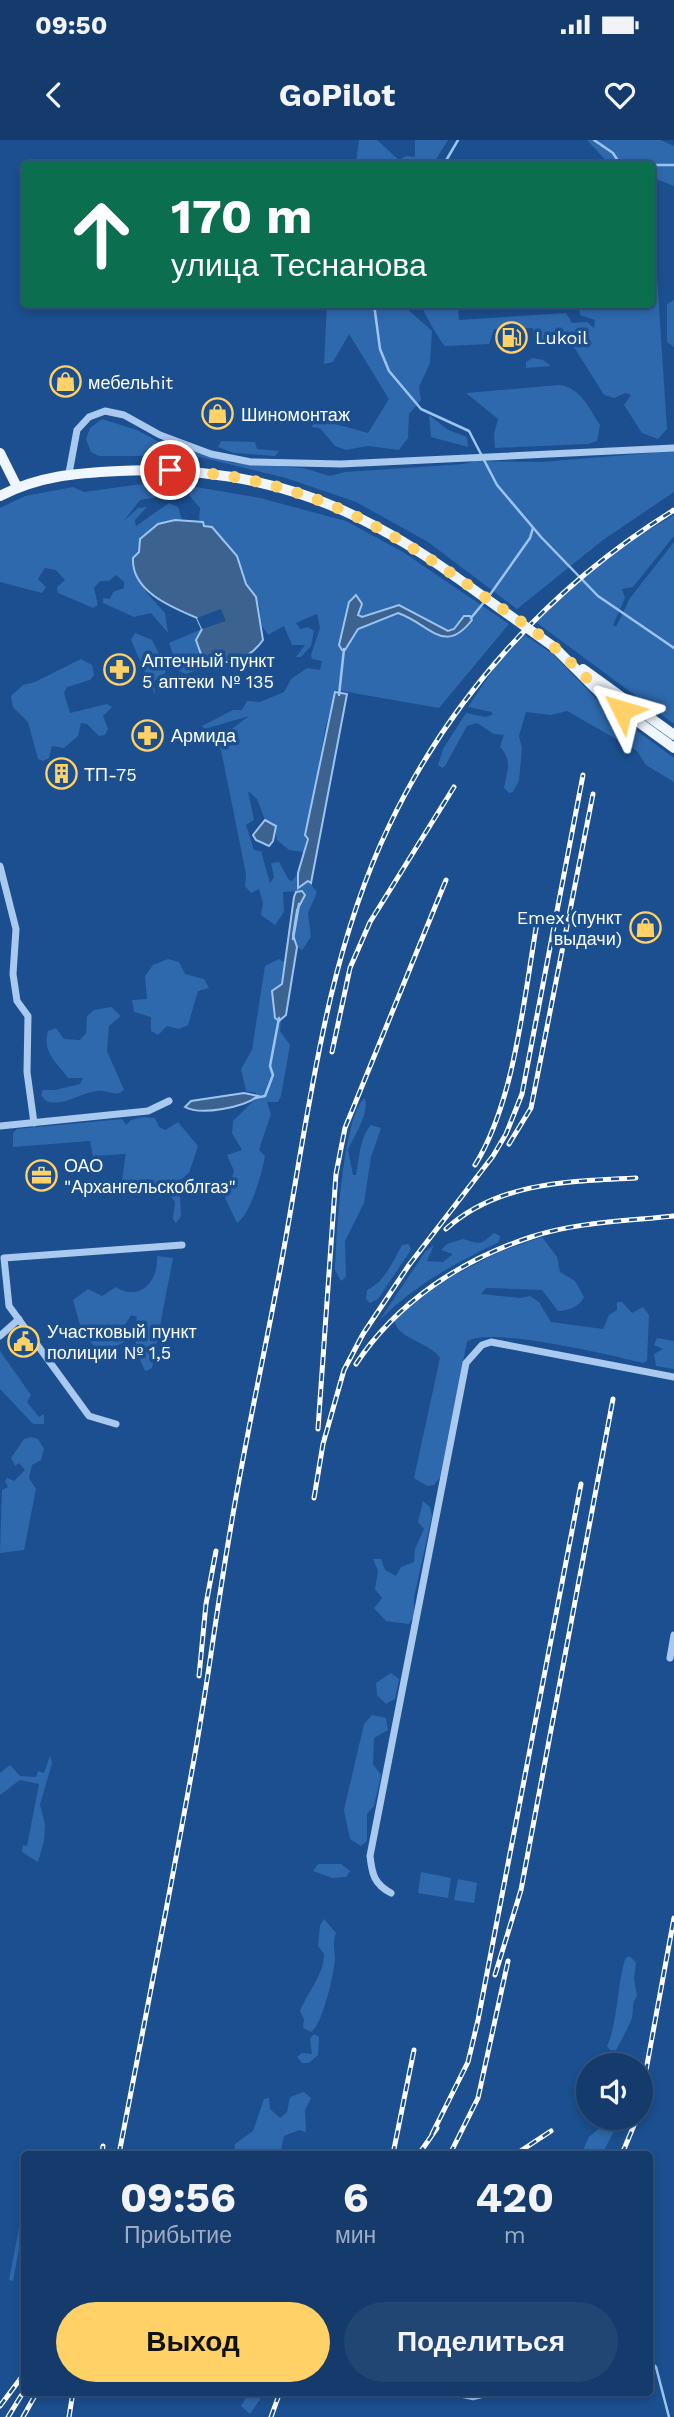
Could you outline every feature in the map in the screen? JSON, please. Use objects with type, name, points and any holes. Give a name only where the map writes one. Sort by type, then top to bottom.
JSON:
[{"type":"main road","points":[[0,453],[17,487]]},
{"type":"main road","points":[[0,496],[17,487],[69,473],[187,471],[276,486],[325,501],[370,521],[456,577],[674,735]]},
{"type":"main road","points":[[554,647],[604,697],[674,748]]},
{"type":"street","points":[[69,473],[77,430],[83,421],[105,411],[124,415],[160,435],[200,451],[251,462],[341,464],[674,448]]},
{"type":"street","points":[[0,866],[16,929],[13,974],[17,1002],[27,1016],[27,1073],[34,1123]]},
{"type":"street","points":[[0,1126],[148,1111],[169,1101]]},
{"type":"street","points":[[116,1423],[89,1416],[9,1306],[4,1258],[182,1245]]},
{"type":"street","points":[[0,1336],[19,1319]]},
{"type":"street","points":[[391,1893],[379,1886],[372,1874],[370,1856],[467,1363],[482,1345],[491,1342],[674,1377]]},
{"type":"street","points":[[670,1658],[674,1635]]},
{"type":"shaded area","points":[[359,140],[377,140],[399,160],[406,156],[415,157],[415,140],[448,140],[435,161],[356,161]]},
{"type":"shaded area","points":[[587,140],[661,140],[674,146],[674,186],[655,179],[655,161],[606,161]]},
{"type":"shaded area","points":[[655,237],[667,429],[658,439],[642,433],[624,405],[631,395],[626,393],[614,398],[604,395],[569,339],[538,343],[534,340],[533,328],[494,329],[489,344],[445,346],[422,308],[458,308],[459,320],[566,313],[572,323],[587,322],[594,328],[595,320],[580,315],[579,308],[655,308]]},
{"type":"shaded area","points":[[674,300],[674,347],[667,342],[667,304]]},
{"type":"shaded area","points":[[327,308],[406,308],[432,331],[430,363],[419,387],[421,400],[409,414],[408,438],[399,450],[368,446],[346,450],[335,446],[320,428],[311,427],[317,419],[368,433],[389,399],[349,334],[333,362],[324,364]]},
{"type":"shaded area","points":[[533,358],[543,360],[551,366],[526,368],[526,362]]},
{"type":"shaded area","points":[[559,385],[573,390],[588,405],[600,425],[597,441],[588,444],[495,448],[494,434],[498,419],[466,393]]},
{"type":"shaded area","points":[[429,415],[448,430],[467,437],[468,447],[431,437]]},
{"type":"shaded area","points":[[102,419],[137,430],[170,448],[182,447],[233,463],[303,468],[330,476],[345,472],[475,461],[541,462],[674,451],[674,492],[603,540],[517,609],[428,542],[356,502],[286,478],[196,456],[99,456],[91,452],[86,439],[90,428]]},
{"type":"shaded area","points":[[221,441],[255,442],[257,449],[279,451],[275,456],[234,453],[218,447]]},
{"type":"shaded area","points":[[142,484],[167,484],[174,491],[171,495],[140,500],[124,521],[138,508],[147,507],[135,520],[136,526],[169,503],[178,507],[182,520],[158,525],[140,539],[139,552],[134,556],[132,566],[147,593],[165,613],[168,633],[151,613],[134,617],[103,603],[103,598],[110,599],[113,592],[124,588],[124,582],[116,575],[109,581],[100,581],[94,588],[98,605],[93,608],[58,593],[57,587],[65,580],[56,570],[45,568],[38,579],[46,587],[42,593],[0,582],[0,508],[25,496],[73,487],[84,492]]},
{"type":"shaded area","points":[[196,487],[260,498],[346,521],[403,552],[509,624],[439,708],[336,690],[325,729],[304,852],[289,850],[277,840],[274,823],[265,820],[257,799],[248,791],[254,820],[246,825],[254,850],[261,851],[270,883],[274,877],[271,863],[279,862],[289,880],[292,881],[298,873],[297,885],[308,881],[317,892],[308,913],[311,937],[302,950],[297,947],[294,935],[296,915],[304,898],[299,891],[283,892],[284,912],[275,925],[261,915],[263,903],[259,889],[251,893],[245,886],[246,874],[221,750],[212,744],[219,730],[233,728],[249,716],[205,729],[202,726],[233,710],[242,710],[247,701],[260,702],[284,692],[291,679],[307,668],[320,670],[322,661],[312,659],[311,655],[320,628],[317,614],[296,623],[300,629],[308,627],[314,631],[311,646],[301,657],[296,657],[305,645],[292,645],[284,626],[268,635],[262,626],[259,604],[246,584],[237,557],[199,519],[200,508],[189,495],[190,489]],"holes":[[[355,595],[358,615],[362,617],[399,605],[448,631],[472,620],[462,631],[445,637],[398,613],[358,629],[349,641],[339,645],[349,602]]]},
{"type":"shaded area","points":[[674,515],[674,536],[633,587],[622,589],[625,598],[613,625],[616,627],[630,598],[674,542],[674,724],[533,620],[581,575],[617,549]]},
{"type":"shaded area","points":[[175,520],[203,522],[204,526],[212,527],[237,556],[246,584],[256,597],[263,640],[244,657],[229,662],[203,660],[196,640],[202,629],[197,618],[154,596],[138,580],[133,558],[139,552],[140,539],[158,524]]},
{"type":"shaded area","points":[[356,595],[362,604],[358,615],[362,617],[399,605],[448,631],[454,629],[464,616],[470,616],[472,620],[453,636],[445,637],[398,613],[358,629],[345,650],[342,650],[339,645],[349,602]]},
{"type":"shaded area","points":[[202,629],[196,640],[203,660],[197,670],[186,674],[179,671],[169,643]]},
{"type":"shaded area","points":[[519,631],[554,655],[603,706],[674,758],[674,782],[646,765],[637,751],[567,711],[551,715],[526,712],[519,736],[522,748],[519,781],[513,792],[509,793],[504,788],[508,762],[500,747],[504,735],[494,734],[477,723],[467,726],[445,766],[442,768],[438,765],[443,749],[466,713],[485,717],[492,715],[492,712],[468,707]]},
{"type":"shaded area","points":[[135,633],[152,640],[165,665],[165,673],[154,681],[155,695],[131,640]]},
{"type":"shaded area","points":[[81,659],[92,665],[94,675],[90,680],[67,687],[64,693],[70,713],[107,704],[112,707],[103,716],[108,729],[105,735],[99,736],[87,724],[81,723],[78,736],[64,748],[52,746],[49,758],[43,761],[38,759],[28,722],[13,707],[11,696],[23,685],[35,682]]},
{"type":"shaded area","points":[[335,692],[347,694],[311,883],[308,881],[298,888],[298,873],[308,839],[305,835]]},
{"type":"shaded area","points":[[265,820],[276,826],[273,841],[269,846],[256,840],[253,835]]},
{"type":"shaded area","points":[[302,891],[305,895],[297,910],[293,935],[297,947],[286,1015],[279,1021],[275,1018],[272,991],[282,984],[294,897],[296,892]]},
{"type":"shaded area","points":[[168,959],[179,962],[185,974],[204,979],[209,988],[198,991],[188,1025],[179,1029],[167,1026],[158,1035],[151,1031],[151,1017],[134,1012],[132,1000],[147,999],[145,976],[153,965]]},
{"type":"shaded area","points":[[279,959],[284,962],[282,984],[272,998],[275,1015],[281,1020],[280,1031],[290,1045],[281,1096],[278,1102],[267,1102],[271,1114],[259,1150],[265,1156],[259,1182],[247,1211],[237,1223],[225,1198],[234,1171],[227,1155],[242,1150],[232,1133],[233,1121],[256,1098],[256,1093],[246,1091],[241,1069],[252,1050],[265,966]]},
{"type":"shaded area","points":[[111,1007],[121,1016],[109,1026],[107,1051],[124,1090],[118,1093],[90,1092],[59,1102],[46,1101],[41,1095],[43,1090],[80,1084],[83,1078],[68,1078],[55,1062],[47,1046],[48,1031],[56,1028],[64,1039],[80,1040],[86,1033],[87,1016],[94,1010]]},
{"type":"shaded area","points":[[244,1093],[258,1096],[243,1104],[223,1109],[201,1111],[185,1107],[191,1101]]},
{"type":"shaded area","points":[[365,1098],[365,1112],[348,1150],[353,1175],[356,1175],[364,1135],[371,1125],[381,1128],[371,1157],[364,1203],[345,1241],[346,1277],[341,1281],[335,1270],[342,1178],[351,1127],[357,1108]]},
{"type":"shaded area","points":[[155,1118],[159,1127],[165,1130],[178,1122],[198,1146],[189,1173],[179,1181],[181,1216],[176,1223],[173,1219],[175,1202],[165,1188],[148,1183],[121,1189],[126,1151],[125,1154],[93,1156],[90,1141],[13,1147],[13,1133],[17,1129],[122,1119],[126,1125],[131,1120]]},
{"type":"shaded area","points":[[494,1233],[500,1236],[499,1242],[435,1276],[379,1321],[425,1252],[434,1245],[427,1261],[443,1262],[453,1254],[441,1250],[447,1244],[463,1239],[480,1243]]},
{"type":"shaded area","points":[[542,1237],[557,1257],[560,1272],[575,1281],[584,1297],[580,1303],[570,1309],[558,1311],[542,1290],[486,1288],[481,1294],[520,1298],[530,1296],[539,1302],[551,1322],[603,1329],[609,1315],[617,1310],[617,1302],[622,1302],[632,1313],[643,1307],[649,1315],[647,1361],[643,1363],[523,1339],[478,1338],[467,1342],[440,1477],[434,1485],[427,1486],[414,1478],[440,1358],[429,1348],[401,1332],[394,1320],[437,1284],[499,1252]]},
{"type":"shaded area","points":[[409,1244],[411,1250],[378,1299],[370,1303],[366,1299],[367,1290],[384,1276],[402,1245]]},
{"type":"shaded area","points":[[157,1256],[173,1258],[152,1368],[146,1371],[135,1336],[137,1317],[131,1315],[125,1325],[126,1341],[102,1355],[82,1332],[73,1300],[88,1289],[102,1296],[116,1287],[125,1291],[140,1291],[155,1273]]},
{"type":"shaded area","points":[[657,1338],[674,1341],[674,1369],[656,1366],[654,1354],[663,1349],[654,1345]]},
{"type":"shaded area","points":[[0,1351],[31,1395],[27,1402],[39,1417],[44,1414],[44,1424],[33,1424],[0,1389]]},
{"type":"shaded area","points":[[24,1439],[38,1439],[44,1449],[41,1460],[32,1465],[29,1478],[36,1489],[24,1550],[0,1553],[2,1490],[8,1487],[5,1481],[7,1478],[14,1481],[25,1470],[19,1463],[15,1466],[11,1458]]},
{"type":"shaded area","points":[[423,1501],[430,1507],[432,1516],[414,1597],[414,1616],[409,1624],[386,1621],[374,1608],[382,1598],[375,1589],[378,1571],[373,1559],[381,1559],[385,1570],[396,1576],[401,1567],[414,1562],[415,1549],[424,1529],[418,1522]]},
{"type":"shaded area","points":[[391,1673],[399,1679],[395,1699],[386,1704],[377,1695],[376,1683]]},
{"type":"shaded area","points":[[372,1715],[386,1718],[388,1730],[374,1738],[373,1764],[381,1775],[374,1806],[367,1814],[367,1841],[361,1846],[350,1839],[344,1810],[364,1724]]},
{"type":"shaded area","points":[[50,1756],[52,1763],[40,1805],[45,1824],[38,1862],[22,1852],[23,1845],[27,1846],[39,1784],[20,1780],[0,1795],[0,1773],[10,1765],[20,1776],[36,1777],[38,1771],[44,1773]]},
{"type":"shaded area","points":[[318,1864],[341,1864],[350,1871],[346,1877],[332,1878],[313,1871]]},
{"type":"shaded area","points":[[421,1872],[451,1878],[448,1898],[418,1893]]},
{"type":"shaded area","points":[[458,1879],[477,1883],[474,1903],[454,1900]]},
{"type":"shaded area","points":[[324,1919],[336,1933],[335,1960],[323,2010],[311,2032],[303,2028],[304,2019],[300,2011],[319,1976],[323,1962],[324,1954],[318,1946],[320,1925]]},
{"type":"shaded area","points":[[629,1956],[636,1962],[634,1979],[637,1996],[627,2029],[616,2050],[610,2050],[607,2046],[622,1969]]},
{"type":"shaded area","points":[[314,2034],[319,2037],[318,2055],[309,2063],[302,2063],[297,2057],[302,2053],[312,2054],[310,2038]]},
{"type":"shaded area","points":[[304,2092],[311,2098],[305,2110],[306,2132],[299,2130],[284,2136],[281,2151],[234,2151],[235,2144],[253,2131],[264,2099],[269,2098],[270,2109],[280,2118],[287,2112],[290,2097]]},
{"type":"shaded area","points":[[597,2130],[615,2130],[604,2151],[582,2151],[589,2137]]},
{"type":"shaded area","points":[[21,2223],[21,2239],[13,2281],[9,2280]]},
{"type":"shaded area","points":[[247,2396],[261,2396],[250,2414],[241,2406]]},
{"type":"pier","points":[[221,609],[226,621],[202,629],[197,618]]},
{"type":"waterway","points":[[446,161],[458,140]]},
{"type":"waterway","points":[[594,140],[613,153],[618,161]]},
{"type":"waterway","points":[[655,165],[674,165]]},
{"type":"waterway","points":[[375,308],[380,349],[389,371],[421,409],[469,431],[497,485],[541,537],[598,596],[674,648]]},
{"type":"waterway","points":[[489,596],[530,538],[533,528]]},
{"type":"waterway","points":[[471,618],[485,601]]},
{"type":"waterway","points":[[339,695],[344,649]]},
{"type":"waterway","points":[[293,939],[299,904]]},
{"type":"waterway","points":[[255,1098],[265,1096],[273,1075],[270,1066],[279,1018]]},
{"type":"waterway","points":[[653,2364],[669,2417]]},
{"type":"waterway","points":[[459,2396],[473,2399],[486,2396]]},
{"type":"railway","points":[[120,2151],[187,1799],[236,1494],[280,1270],[309,1101],[320,1044],[348,933],[389,826],[442,732],[474,689],[546,609],[586,573],[674,510]]},
{"type":"railway","points":[[314,1498],[323,1444],[344,1370],[363,1334],[409,1265],[493,1156],[506,1134],[522,1094],[583,775]]},
{"type":"railway","points":[[332,1052],[350,968],[370,922],[454,787]]},
{"type":"railway","points":[[509,1144],[531,1108],[593,794]]},
{"type":"railway","points":[[318,1429],[336,1174],[345,1128],[446,880]]},
{"type":"railway","points":[[475,1165],[489,1139],[509,1078],[538,917]]},
{"type":"railway","points":[[446,1229],[466,1213],[511,1193],[560,1183],[636,1178]]},
{"type":"railway","points":[[356,1364],[372,1342],[411,1303],[433,1286],[480,1258],[531,1237],[566,1228],[674,1216]]},
{"type":"railway","points":[[495,1975],[521,1890],[613,1399]]},
{"type":"railway","points":[[432,2134],[468,2062],[478,2020],[581,1484]]},
{"type":"railway","points":[[199,1676],[206,1604],[216,1551]]},
{"type":"railway","points":[[649,2053],[674,1918]]},
{"type":"railway","points":[[452,2151],[478,2098],[508,1961]]},
{"type":"railway","points":[[394,2151],[414,2050]]},
{"type":"railway","points":[[421,2151],[437,2128]]},
{"type":"railway","points":[[623,2151],[632,2130]]},
{"type":"railway","points":[[521,2151],[551,2131]]},
{"type":"railway","points":[[102,2151],[103,2146]]},
{"type":"railway","points":[[0,2406],[21,2378]]},
{"type":"railway","points":[[8,2417],[21,2396]]},
{"type":"railway","points":[[23,2417],[35,2396]]},
{"type":"railway","points":[[69,2417],[72,2396]]},
{"type":"railway","points":[[271,2417],[279,2396]]},
{"type":"place","name":"Lukoil","points":[[512,337]]},
{"type":"place","name":"мебельhit","points":[[65,382]]},
{"type":"place","name":"Шиномонтаж","points":[[218,414]]},
{"type":"place","name":"Аптечный пункт 5 аптеки № 135","points":[[119,670]]},
{"type":"place","name":"Армида","points":[[148,735]]},
{"type":"place","name":"ТП-75","points":[[61,774]]},
{"type":"place","name":"Emex (пункт выдачи)","points":[[645,927]]},
{"type":"place","name":"ОАО \"Архангельскоблгаз\"","points":[[41,1175]]},
{"type":"place","name":"Участковый пункт полиции № 1,5","points":[[24,1341]]},
{"type":"route","points":[[170,470],[276,486],[335,505],[370,521],[425,554],[554,647],[604,697],[622,710]]}]
